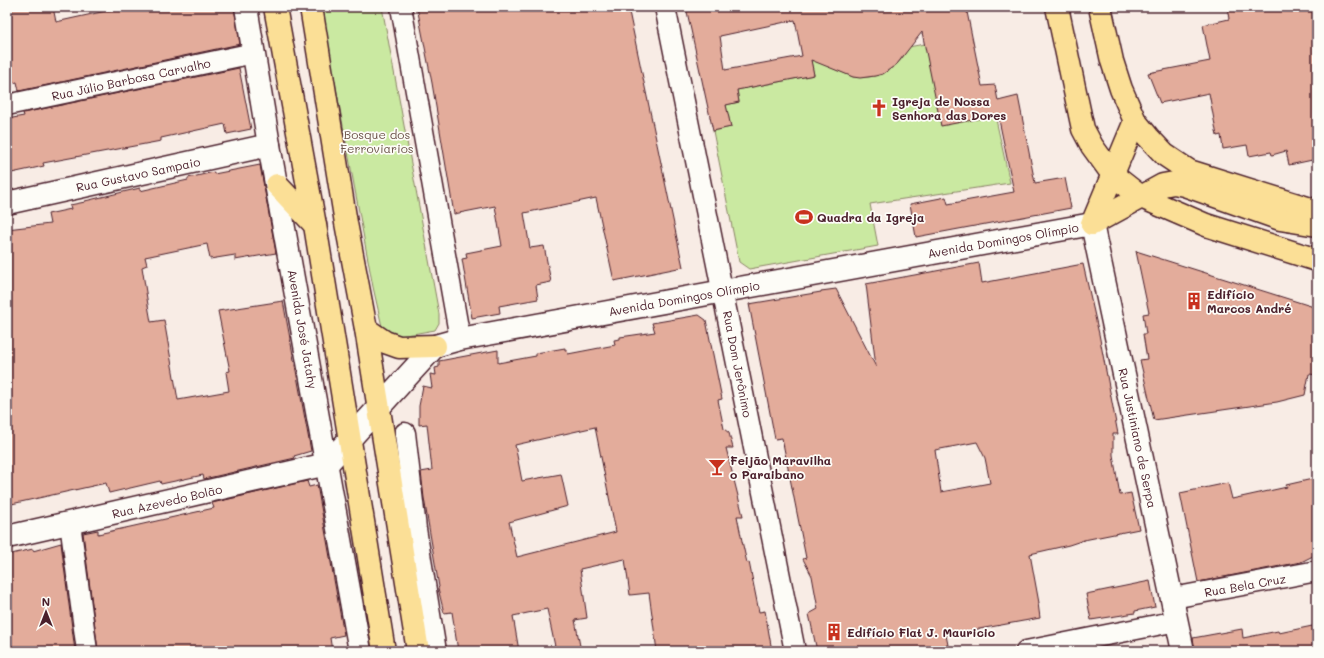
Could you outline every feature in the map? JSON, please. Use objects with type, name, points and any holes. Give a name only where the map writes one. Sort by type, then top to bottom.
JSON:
[{"type":"main road","points":[[275,7],[315,225],[384,651]]},
{"type":"main road","points":[[311,7],[346,223],[366,329],[418,651]]},
{"type":"main road","points":[[1057,7],[1083,129],[1092,146],[1112,175],[1141,197],[1206,225],[1317,260]]},
{"type":"main road","points":[[1100,7],[1112,61],[1121,89],[1135,121],[1165,155],[1189,171],[1317,211]]},
{"type":"main road","points":[[1092,224],[1135,121]]},
{"type":"main road","points":[[1092,224],[1163,185],[1174,184],[1184,185],[1280,219],[1317,225]]},
{"type":"main road","points":[[277,185],[315,225]]},
{"type":"main road","points":[[366,329],[385,342],[399,347],[435,346]]},
{"type":"main road","points":[[396,514],[416,529]]},
{"type":"street","name":"Avenida José Jatahy","points":[[246,7],[269,145],[360,651]]},
{"type":"street","points":[[401,7],[460,339]]},
{"type":"street","name":"Rua Dom Jerônimo","points":[[665,7],[796,651]]},
{"type":"street","name":"Rua Júlio Barbosa Carvalho","points":[[7,105],[254,52]]},
{"type":"street","name":"Rua Gustavo Sampaio","points":[[7,203],[269,145]]},
{"type":"street","name":"Avenida Domingos Olímpio","points":[[435,346],[460,339],[1092,224]]},
{"type":"street","name":"Rua Justiniano de Serpa","points":[[1092,224],[1173,598],[1183,651]]},
{"type":"street","points":[[327,464],[435,346]]},
{"type":"street","points":[[406,433],[416,529],[436,651]]},
{"type":"street","name":"Rua Azevedo Bolão","points":[[7,537],[327,464]]},
{"type":"street","points":[[70,523],[87,651]]},
{"type":"street","name":"Rua Bela Cruz","points":[[1173,598],[1317,571]]},
{"type":"street","points":[[1026,651],[1177,621]]},
{"type":"green space","name":"Bosque dos Ferroviarios","points":[[321,7],[382,7],[439,314],[439,323],[435,330],[395,337],[383,331],[373,287]]},
{"type":"green space","points":[[925,44],[995,115],[1010,183],[870,204],[878,246],[749,269],[739,262],[713,131],[731,127],[726,105],[739,102],[737,90],[814,75],[811,61],[815,60],[853,77],[870,77],[886,72],[893,67],[899,62],[908,47]]},
{"type":"building","points":[[15,7],[53,7],[56,22],[124,7],[234,7],[240,44],[19,91],[17,82],[13,83],[7,52],[7,9]]},
{"type":"building","points":[[417,7],[628,7],[683,267],[614,281],[596,198],[524,213],[530,248],[544,246],[551,282],[536,285],[538,299],[499,306],[500,313],[472,318],[462,259],[467,258],[466,253],[502,246],[495,206],[454,214],[432,83]]},
{"type":"building","points":[[686,7],[966,7],[982,86],[995,85],[998,101],[1018,96],[1035,183],[1065,178],[1071,208],[916,237],[910,204],[946,197],[948,204],[1014,192],[998,115],[941,126],[922,32],[897,64],[883,74],[860,78],[853,77],[811,60],[814,75],[737,90],[739,102],[726,105],[731,127],[713,131]],"holes":[[[795,20],[802,56],[725,70],[720,36]]]},
{"type":"building","points":[[1227,7],[1317,7],[1317,159],[1289,165],[1286,151],[1272,155],[1271,152],[1249,156],[1247,145],[1223,149],[1221,135],[1217,136],[1209,93],[1160,103],[1148,73],[1210,61],[1203,25],[1229,19]]},
{"type":"building","points":[[239,68],[251,129],[227,134],[225,124],[161,138],[161,141],[43,163],[44,166],[7,174],[7,119],[24,116],[23,113]]},
{"type":"building","points":[[260,165],[276,253],[235,260],[235,255],[210,259],[207,244],[145,257],[147,265],[142,267],[151,322],[164,320],[178,400],[229,391],[226,372],[230,371],[218,311],[283,301],[311,451],[294,456],[295,458],[204,479],[203,475],[161,484],[160,481],[109,493],[106,483],[7,505],[7,229],[50,224],[48,214],[71,209],[70,205],[85,201],[140,188],[140,191],[188,180],[188,178],[214,172],[214,174]]},
{"type":"building","points":[[1136,251],[1317,308],[1317,375],[1309,374],[1305,395],[1277,402],[1154,420],[1140,360],[1147,359],[1143,334],[1146,334],[1143,314],[1149,313]]},
{"type":"building","points":[[979,263],[982,283],[1083,264],[1099,334],[1118,434],[1113,434],[1113,455],[1120,495],[1131,493],[1139,529],[1084,540],[1030,554],[1039,603],[1040,618],[946,635],[948,645],[916,651],[817,651],[809,614],[818,609],[812,576],[803,559],[806,558],[782,438],[775,439],[749,304],[836,289],[876,367],[866,284]],"holes":[[[977,442],[985,458],[990,483],[941,492],[935,450]]]},
{"type":"building","points":[[699,315],[706,320],[722,399],[718,400],[724,429],[729,433],[733,448],[726,448],[743,516],[737,516],[747,563],[749,562],[759,612],[765,611],[772,651],[657,651],[649,593],[630,595],[625,559],[580,569],[587,618],[575,620],[581,651],[556,651],[547,609],[513,616],[519,651],[458,651],[452,612],[444,613],[438,588],[421,472],[432,470],[427,424],[419,425],[419,406],[423,386],[432,388],[430,374],[436,375],[435,368],[439,367],[439,361],[498,350],[498,363],[536,356],[536,353],[565,348],[568,354],[615,345],[614,340],[620,339],[620,337],[655,332],[652,323]],"holes":[[[595,427],[616,532],[517,557],[509,522],[568,506],[561,474],[522,481],[515,445]]]},
{"type":"building","points":[[1317,478],[1317,554],[1301,562],[1198,582],[1180,493],[1228,483],[1232,499],[1287,487],[1286,485]]},
{"type":"building","points":[[307,481],[309,487],[317,485],[344,635],[330,638],[332,651],[98,651],[83,533],[98,530],[98,534],[214,508],[212,503]]},
{"type":"building","points":[[61,543],[75,651],[7,651],[7,555],[33,549],[33,551]]},
{"type":"building","points":[[1150,581],[1155,607],[1135,611],[1135,613],[1091,620],[1086,594]]},
{"type":"building","points":[[1317,625],[1317,651],[1195,651],[1193,638],[1242,629],[1243,638],[1278,631],[1279,633]]},
{"type":"place","name":"Igreja de Nossa Senhora das Dores","points":[[879,108]]},
{"type":"place","name":"Quadra da Igreja","points":[[804,217]]},
{"type":"place","name":"Edifício Marcos André","points":[[1194,301]]},
{"type":"place","name":"Feijão Maravilha o Paraibano","points":[[717,467]]},
{"type":"place","name":"Edifício Flat J. Mauricio","points":[[834,632]]}]
